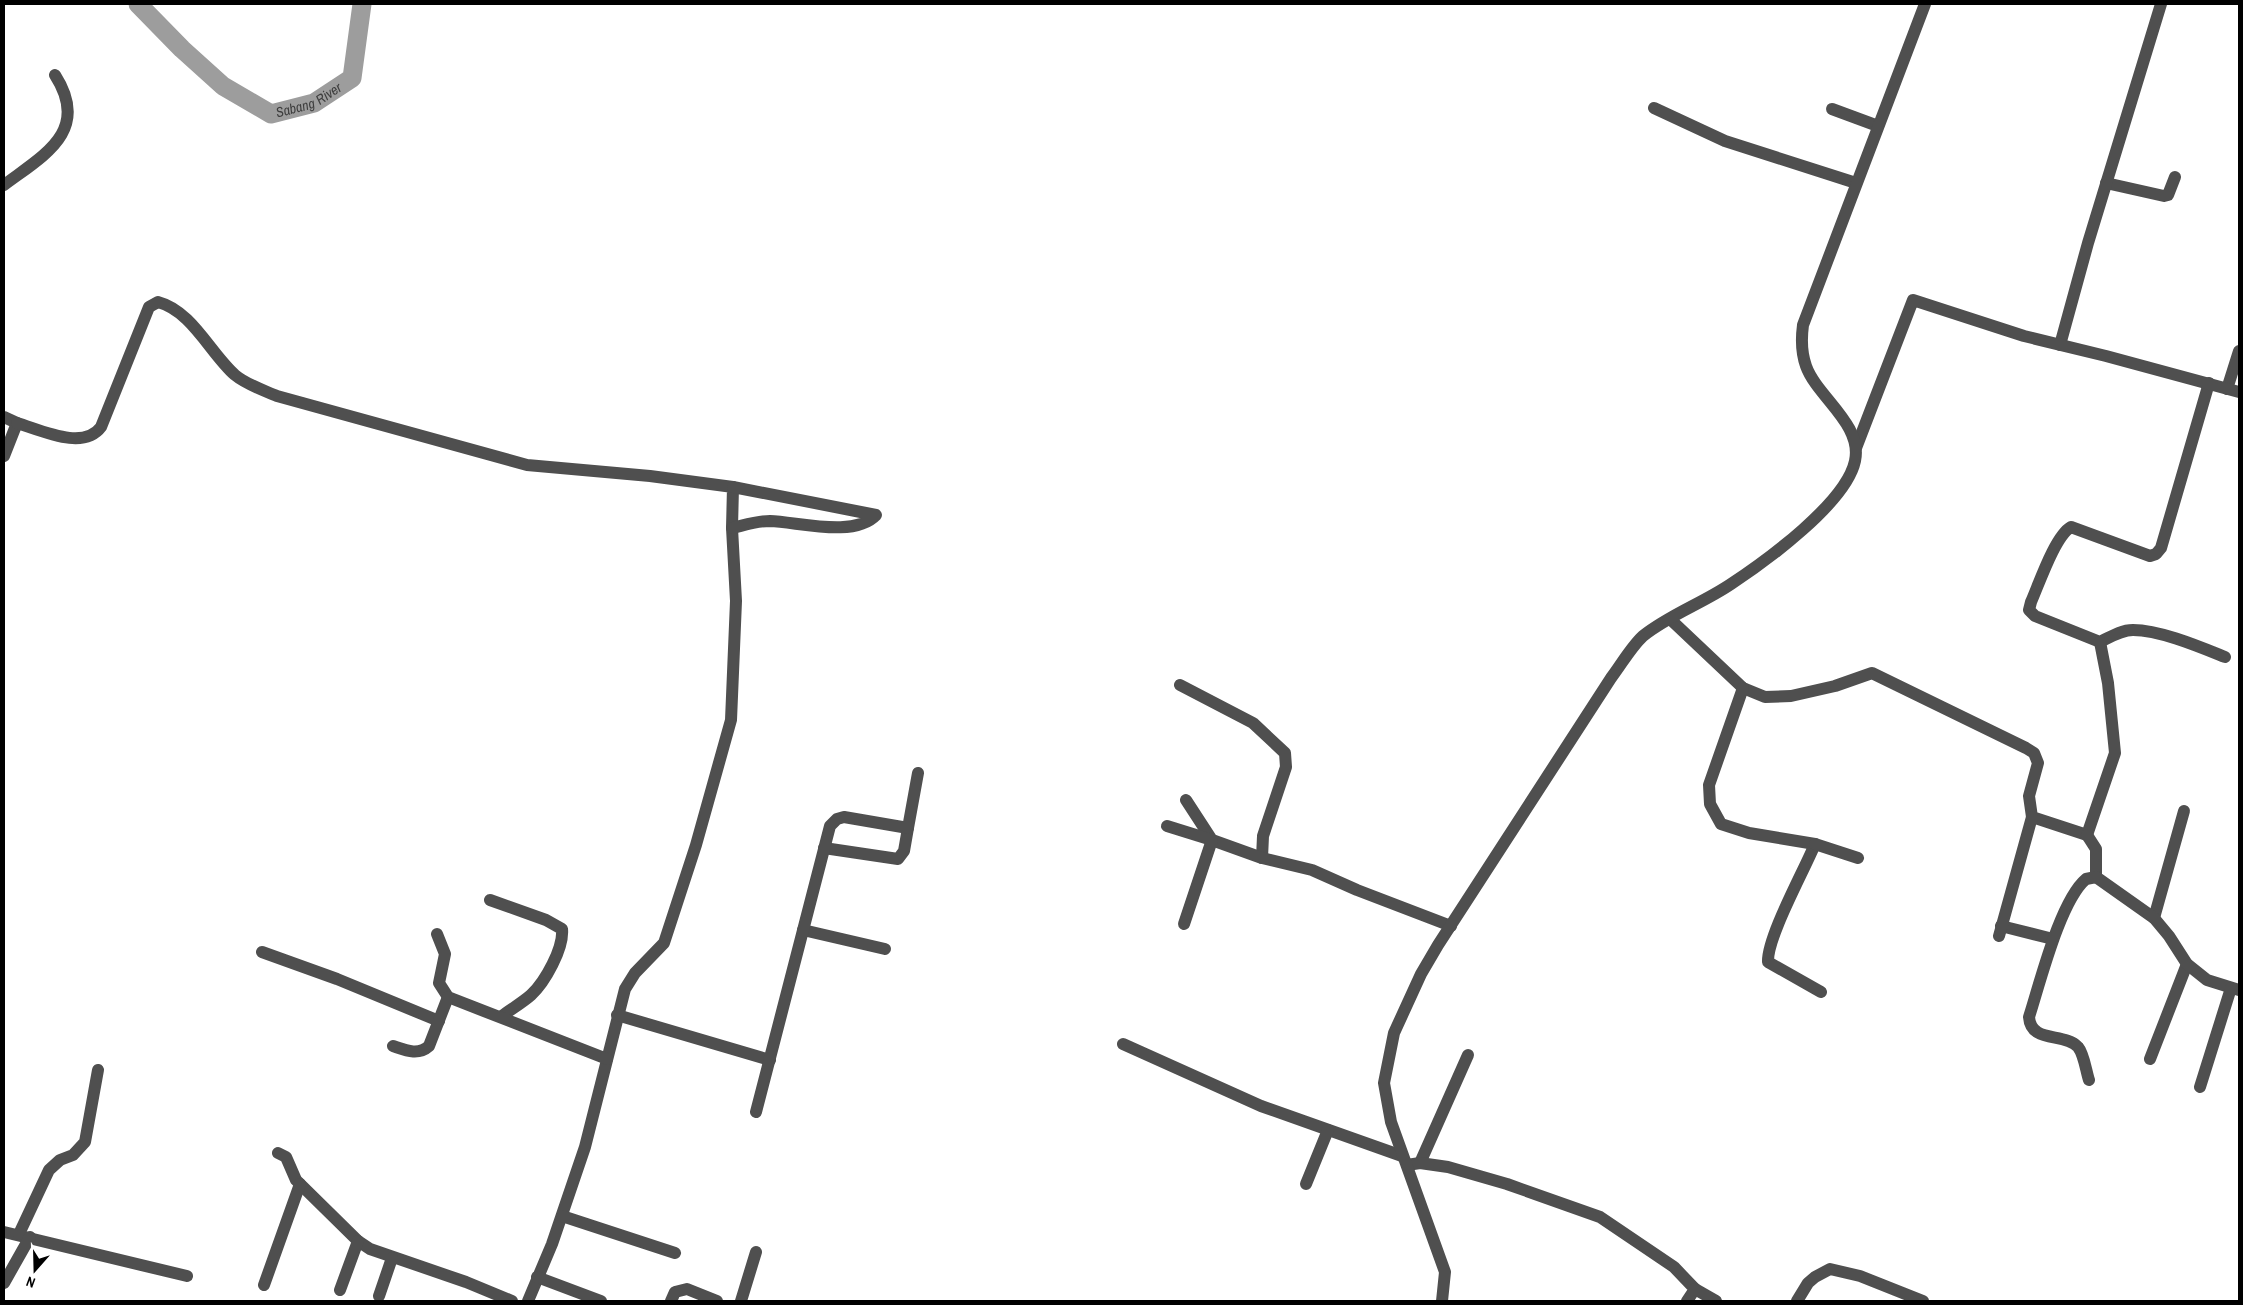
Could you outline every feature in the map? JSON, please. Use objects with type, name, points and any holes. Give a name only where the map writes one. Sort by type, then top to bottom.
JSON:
[{"type":"street","points":[[1856,448],[1850,430],[1806,367],[1800,344],[1803,325],[1925,4]]},
{"type":"street","points":[[2060,345],[2106,183],[2161,4]]},
{"type":"street","points":[[4,185],[48,152],[66,128],[69,104],[65,90],[56,75]]},
{"type":"street","points":[[1654,108],[1725,141],[1856,183]]},
{"type":"street","points":[[1832,109],[1878,126]]},
{"type":"street","points":[[2106,183],[2164,196],[2168,195],[2174,177]]},
{"type":"street","points":[[1442,1301],[1445,1272],[1390,1122],[1384,1083],[1394,1033],[1421,974],[1611,678],[1642,637],[1731,584],[1813,522],[1836,496],[1855,461],[1856,448],[1913,300],[2024,336],[2233,391],[2239,351]]},
{"type":"street","points":[[4,417],[18,424],[71,438],[87,439],[96,434],[101,427],[149,308],[158,302],[168,304],[182,315],[236,376],[258,389],[277,396],[526,465],[650,476],[733,487],[876,515],[864,523],[850,526],[828,527],[758,521],[732,528]]},
{"type":"street","points":[[2209,384],[2161,548],[2156,554],[2150,556],[2072,528],[2065,531],[2059,540],[2029,610],[2034,616],[2100,642],[2119,633],[2133,630],[2184,641],[2225,657]]},
{"type":"street","points":[[4,456],[18,424]]},
{"type":"street","points":[[528,1301],[562,1216],[585,1147],[625,989],[635,973],[664,943],[696,845],[732,720],[736,601],[732,528],[733,487]]},
{"type":"street","points":[[1670,619],[1743,688],[1765,697],[1780,699],[1835,686],[1872,673],[2034,753],[2038,762],[2029,796],[2032,817],[2000,931],[2053,939]]},
{"type":"street","points":[[2087,835],[2115,753],[2108,683],[2100,642]]},
{"type":"street","points":[[1180,685],[1254,723],[1285,753],[1286,767],[1263,836],[1262,858]]},
{"type":"street","points":[[1743,688],[1709,785],[1710,804],[1714,814],[1721,824],[1749,833],[1815,844],[1858,858]]},
{"type":"street","points":[[824,848],[898,859],[904,851],[918,773]]},
{"type":"street","points":[[1186,800],[1212,840]]},
{"type":"street","points":[[2154,918],[2184,811]]},
{"type":"street","points":[[756,1112],[830,826],[836,819],[844,817],[908,828]]},
{"type":"street","points":[[2032,817],[2087,835],[2096,849],[2096,877]]},
{"type":"street","points":[[1167,826],[1262,858],[1312,870],[1357,890],[1451,926]]},
{"type":"street","points":[[1184,924],[1212,840]]},
{"type":"street","points":[[1815,844],[1780,921],[1768,955],[1768,962],[1821,992]]},
{"type":"street","points":[[2089,1080],[2079,1048],[2073,1043],[2036,1032],[2029,1025],[2029,1017],[2053,939],[2080,884],[2086,879],[2096,877],[2154,918],[2169,936],[2187,964],[2207,980],[2235,989],[2200,1087]]},
{"type":"street","points":[[490,900],[546,920],[562,929],[561,945],[539,984],[531,995],[502,1016]]},
{"type":"street","points":[[803,930],[885,949]]},
{"type":"street","points":[[437,934],[445,954],[439,982],[448,997],[502,1016],[607,1059]]},
{"type":"street","points":[[262,952],[337,979],[439,1021]]},
{"type":"street","points":[[2150,1059],[2187,964]]},
{"type":"street","points":[[393,1046],[416,1052],[424,1050],[429,1046],[448,997]]},
{"type":"street","points":[[618,1014],[770,1060]]},
{"type":"street","points":[[1123,1044],[1261,1106],[1405,1161],[1448,1167],[1507,1184],[1600,1217],[1674,1267],[1695,1289],[1716,1301]]},
{"type":"street","points":[[1420,1163],[1468,1054]]},
{"type":"street","points":[[4,1282],[49,1170],[60,1160],[74,1154],[85,1142],[87,1122],[98,1070]]},
{"type":"street","points":[[1306,1184],[1328,1130]]},
{"type":"street","points":[[278,1153],[286,1157],[294,1177],[300,1184],[358,1241],[392,1258],[466,1282],[512,1301]]},
{"type":"street","points":[[264,1285],[300,1184]]},
{"type":"street","points":[[562,1216],[675,1253]]},
{"type":"street","points":[[4,1232],[187,1276]]},
{"type":"street","points":[[340,1290],[358,1241]]},
{"type":"street","points":[[741,1301],[756,1252]]},
{"type":"street","points":[[379,1296],[392,1258]]},
{"type":"street","points":[[1797,1301],[1808,1283],[1830,1269],[1860,1276],[1923,1301]]},
{"type":"street","points":[[537,1277],[601,1301]]},
{"type":"street","points":[[671,1301],[675,1292],[687,1289],[717,1301]]},
{"type":"street","points":[[1687,1301],[1695,1289]]},
{"type":"waterway","name":"Sabang River","points":[[138,4],[182,49],[223,86],[271,114],[314,103],[352,78],[362,4]]}]
